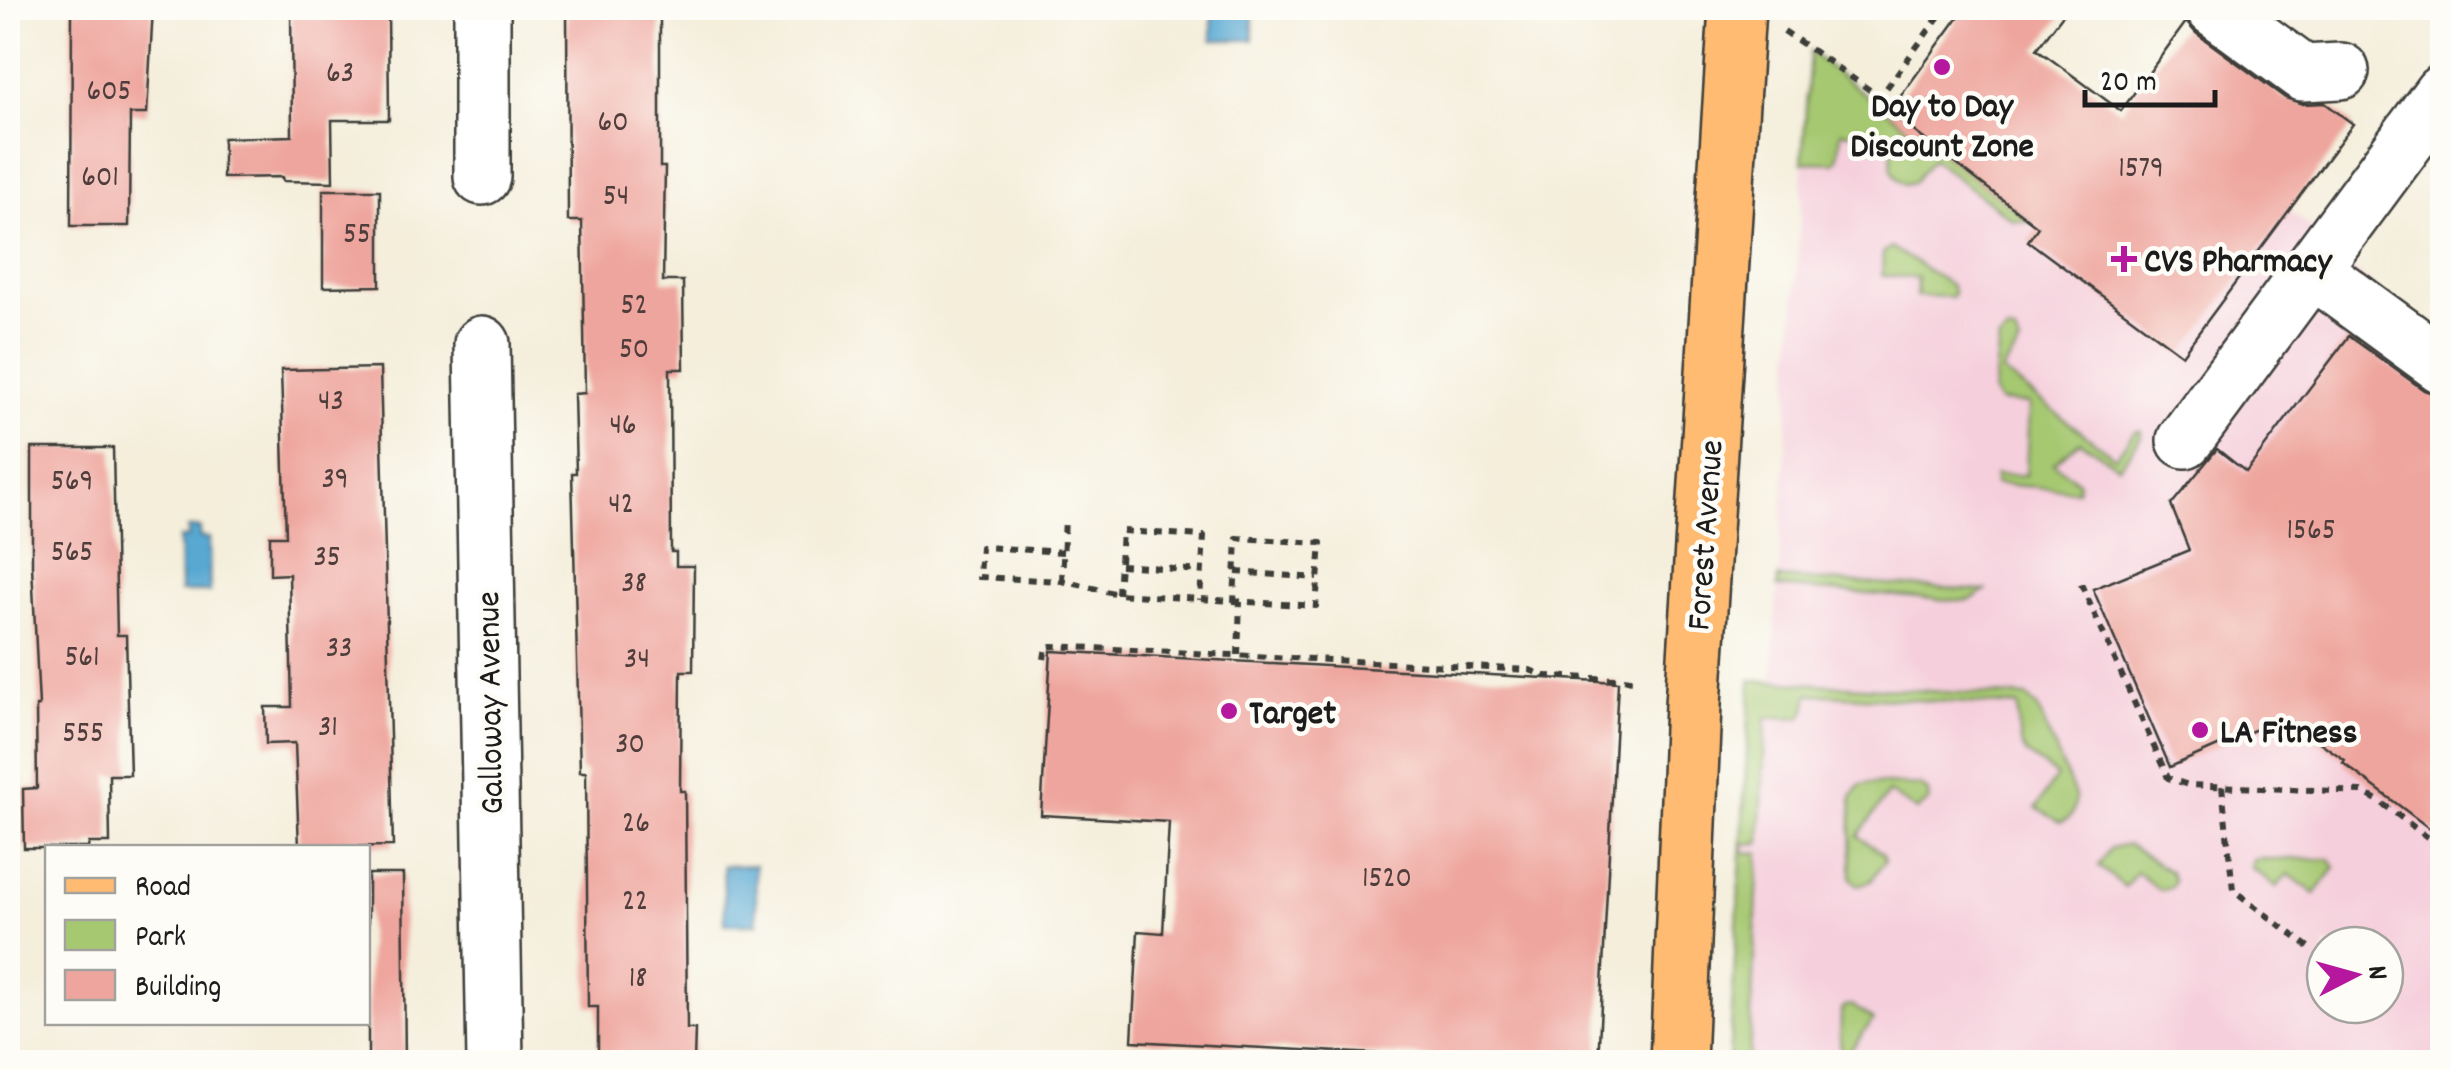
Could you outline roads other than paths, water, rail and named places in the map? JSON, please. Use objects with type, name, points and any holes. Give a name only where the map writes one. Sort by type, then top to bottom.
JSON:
[{"type":"main road","name":"Forest Avenue","points":[[1678,1062],[1693,705],[1761,19]]},
{"type":"street","points":[[482,8],[482,178]]},
{"type":"street","points":[[2214,8],[2302,73],[2341,72]]},
{"type":"street","points":[[2186,440],[2442,93]]},
{"type":"street","points":[[2312,270],[2442,365]]},
{"type":"street","name":"Galloway Avenue","points":[[482,344],[495,1062]]},
{"type":"water","points":[[1212,8],[1253,8],[1253,40],[1212,40]]},
{"type":"water","points":[[188,528],[200,528],[200,538],[209,538],[210,592],[180,592],[179,538],[188,538]]},
{"type":"water","points":[[755,865],[757,924],[725,924],[723,866]]},
{"type":"place","name":"Day to Day Discount Zone","points":[[1942,67]]},
{"type":"place","name":"CVS Pharmacy","points":[[2124,259]]},
{"type":"place","name":"Target","points":[[1229,711]]},
{"type":"place","name":"LA Fitness","points":[[2200,730]]}]
